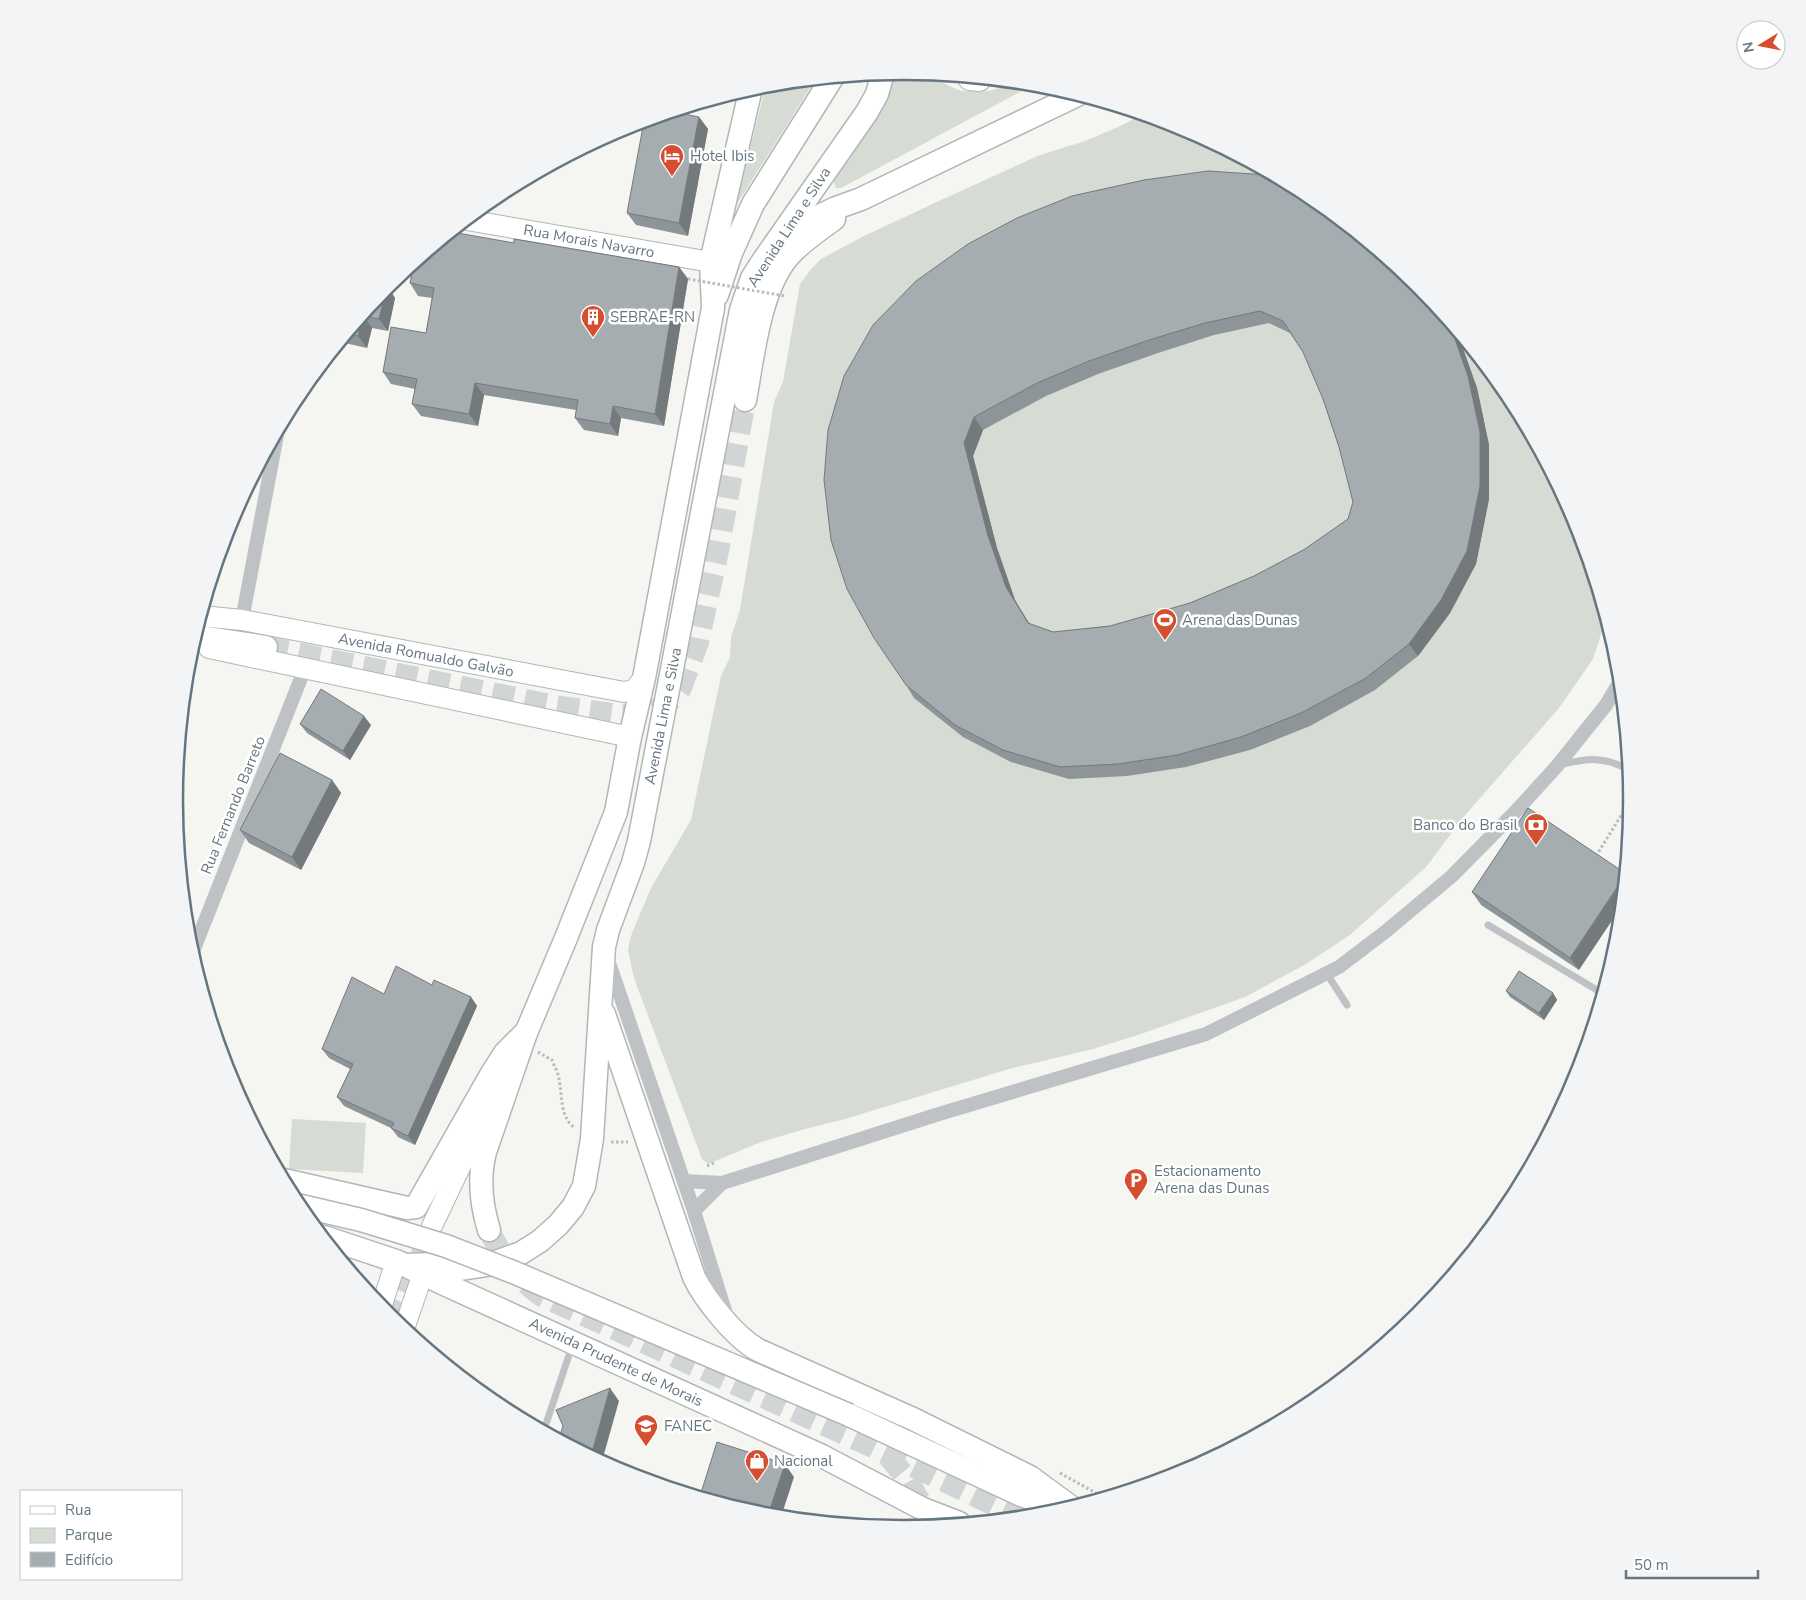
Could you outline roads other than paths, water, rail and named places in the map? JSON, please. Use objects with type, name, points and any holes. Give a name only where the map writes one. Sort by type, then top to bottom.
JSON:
[{"type":"main road","name":"Avenida Lima e Silva","points":[[408,1267],[433,1264],[461,1269],[487,1266],[521,1253],[540,1241],[558,1225],[573,1207],[584,1186],[592,1139],[604,947],[608,930],[634,863],[639,841],[741,310],[752,278],[867,112],[877,94],[881,81]]},
{"type":"main road","points":[[713,308],[731,252],[753,204],[828,84]]},
{"type":"main road","name":"Avenida Lima e Silva","points":[[489,1230],[481,1191],[481,1168],[526,1033],[616,812],[630,737],[644,678],[713,308],[711,262],[748,98]]},
{"type":"main road","points":[[780,236],[836,208],[862,199],[1066,100]]},
{"type":"main road","points":[[745,400],[764,305],[772,282],[787,257],[818,231],[862,199]]},
{"type":"main road","name":"Rua Morais Navarro","points":[[475,221],[711,262]]},
{"type":"main road","name":"Avenida Romualdo Galvão","points":[[207,617],[242,620],[624,692],[634,690],[644,678]]},
{"type":"main road","points":[[202,637],[266,647]]},
{"type":"main road","points":[[200,646],[630,737]]},
{"type":"main road","points":[[601,1005],[694,1277],[704,1296],[729,1324],[758,1350],[913,1419],[1030,1477],[1063,1501]]},
{"type":"main road","points":[[293,1182],[407,1208],[416,1207],[490,1075],[505,1053],[526,1033]]},
{"type":"main road","points":[[432,1226],[519,1043],[526,1033]]},
{"type":"main road","points":[[310,1208],[361,1220],[446,1246],[522,1276],[849,1415],[1022,1495],[1050,1504]]},
{"type":"main road","name":"Avenida Prudente de Morais","points":[[334,1241],[408,1267],[822,1456],[920,1518]]},
{"type":"main road","points":[[386,1301],[408,1267]]},
{"type":"main road","points":[[405,1319],[408,1267]]},
{"type":"street","points":[[242,620],[274,449]]},
{"type":"street","name":"Rua Fernando Barreto","points":[[197,941],[305,668]]},
{"type":"street","points":[[684,1181],[722,1183],[938,1114],[1206,1034],[1327,974],[1385,932],[1452,876],[1557,766],[1606,705],[1614,691]]},
{"type":"street","points":[[604,947],[694,1211],[729,1324]]},
{"type":"street","points":[[694,1211],[722,1183]]},
{"type":"lane","points":[[1557,766],[1587,758],[1622,766]]},
{"type":"lane","points":[[1488,925],[1597,990]]},
{"type":"lane","points":[[1327,974],[1347,1005]]},
{"type":"lane","points":[[546,1425],[573,1343]]},
{"type":"tunnel","points":[[266,647],[555,706],[619,715],[638,715],[653,712],[673,698],[681,688],[698,642],[718,551],[745,400]]},
{"type":"tunnel","points":[[398,1313],[432,1226]]},
{"type":"tunnel","points":[[489,1230],[499,1250],[511,1267],[524,1282],[542,1296],[884,1452],[1009,1512]]},
{"type":"tunnel","points":[[888,1456],[906,1477],[925,1511],[925,1519]]},
{"type":"place","name":"Hotel Ibis","points":[[672,177]]},
{"type":"place","name":"SEBRAE-RN","points":[[593,338]]},
{"type":"place","name":"Arena das Dunas","points":[[1165,641]]},
{"type":"place","name":"Banco do Brasil","points":[[1536,846]]},
{"type":"place","name":"Estacionamento Arena das Dunas","points":[[1136,1201]]},
{"type":"place","name":"FANEC","points":[[646,1447]]},
{"type":"place","name":"Nacional","points":[[757,1482]]}]
